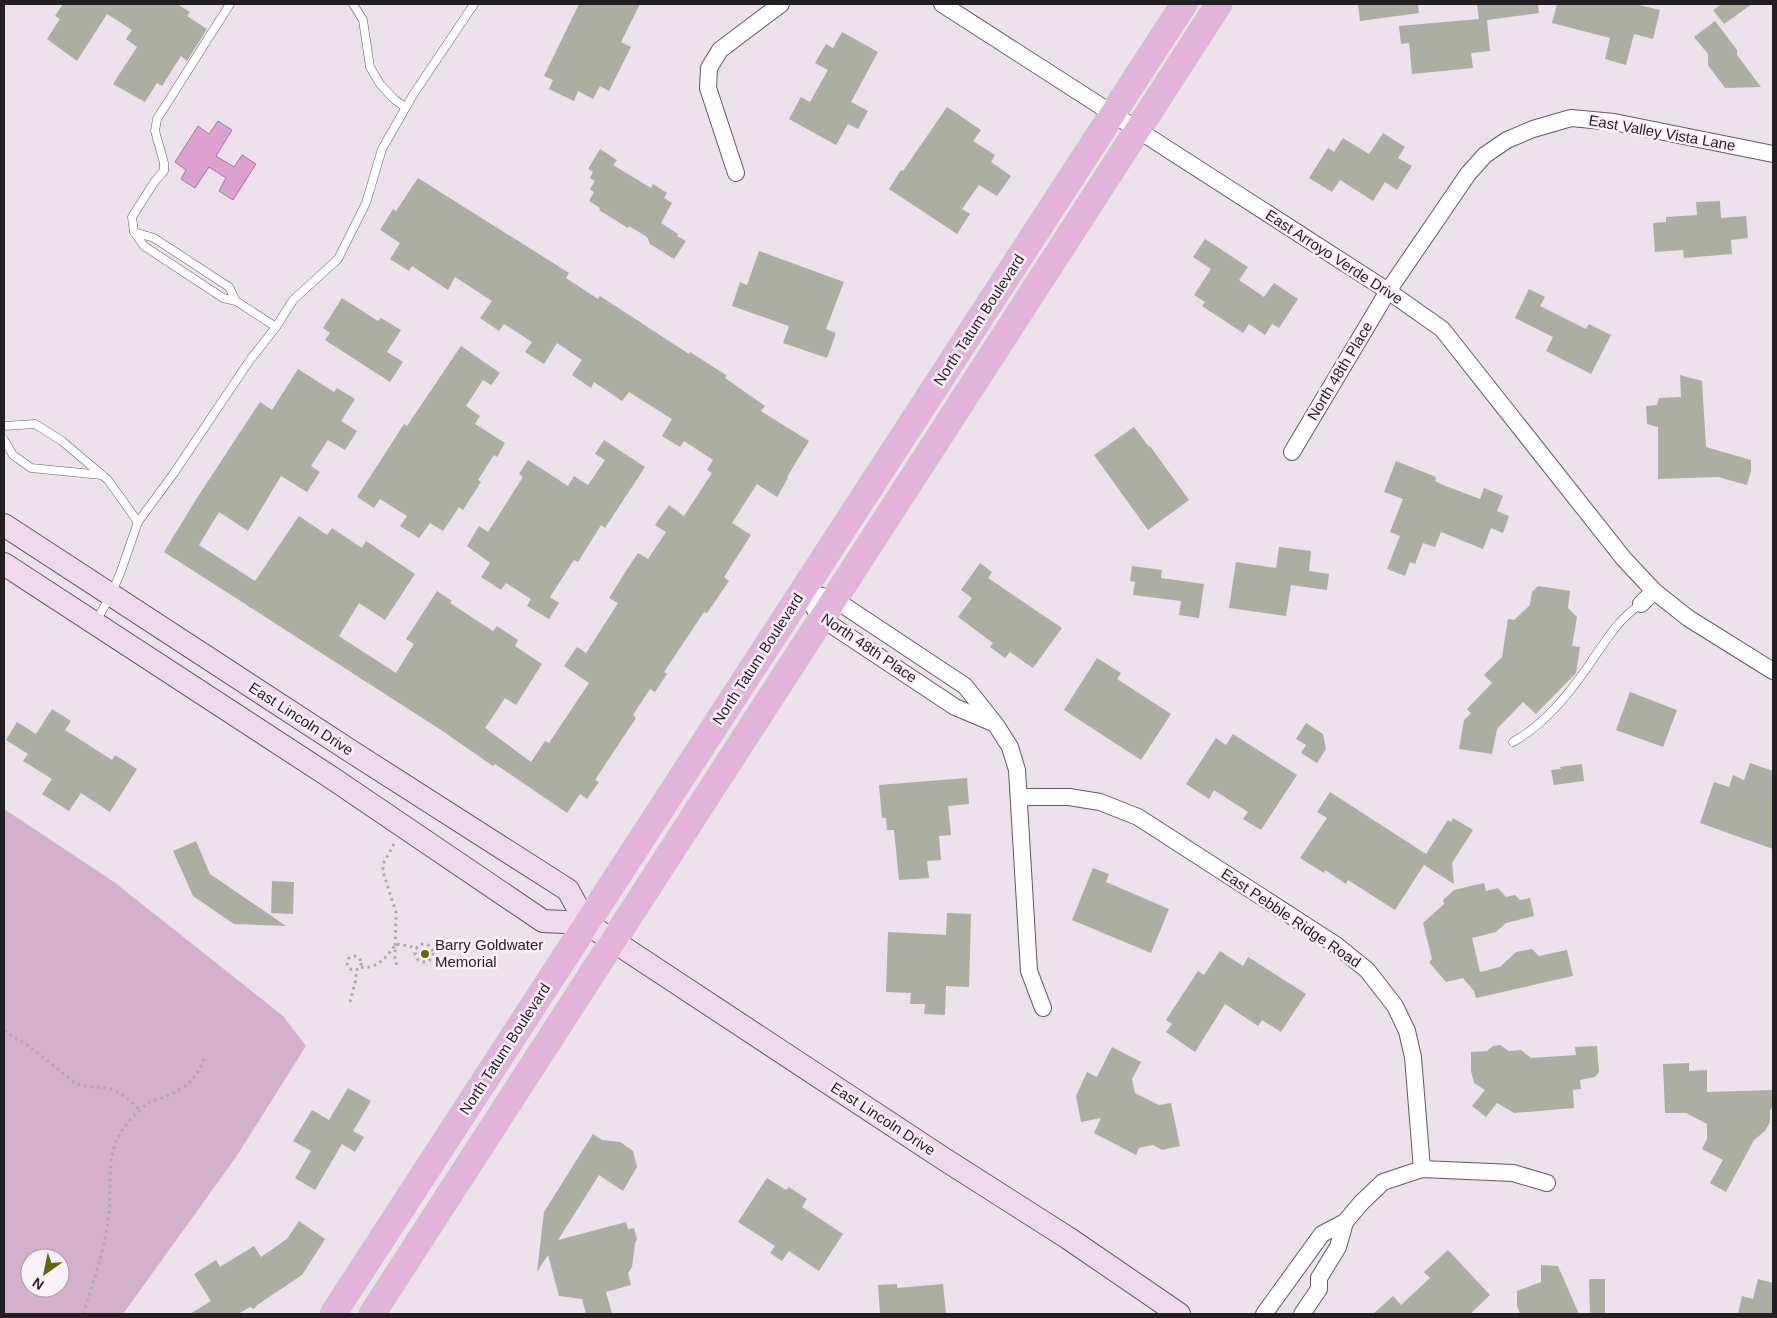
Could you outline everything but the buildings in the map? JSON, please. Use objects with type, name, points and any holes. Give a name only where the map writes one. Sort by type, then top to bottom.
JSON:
[{"type":"main road","name":"North Tatum Boulevard","points":[[333,1314],[1184,4]]},
{"type":"main road","name":"North Tatum Boulevard","points":[[372,1314],[1219,4]]},
{"type":"main road","name":"East Lincoln Drive","points":[[4,525],[352,752],[568,890],[586,923],[936,1154],[1068,1238],[1180,1314]]},
{"type":"main road","points":[[4,564],[405,827],[543,921],[586,923]]},
{"type":"street","points":[[736,173],[708,88],[710,68],[720,50],[781,4]]},
{"type":"street","name":"East Arroyo Verde Drive","points":[[942,4],[1388,291],[1442,329],[1624,559],[1654,591],[1688,618],[1773,671]]},
{"type":"street","name":"East Valley Vista Lane","points":[[1388,291],[1468,174],[1485,155],[1507,140],[1533,129],[1571,118],[1614,122],[1773,154]]},
{"type":"street","name":"North 48th Place","points":[[1292,452],[1388,291]]},
{"type":"street","name":"North 48th Place","points":[[802,591],[955,707],[996,725]]},
{"type":"street","points":[[1641,604],[1654,591]]},
{"type":"street","name":"North 48th Place","points":[[827,609],[965,686],[996,725],[1010,747],[1018,770],[1029,971],[1043,1008]]},
{"type":"street","name":"East Pebble Ridge Road","points":[[1019,797],[1069,797],[1100,802],[1138,817],[1336,945],[1367,970],[1395,1006],[1407,1031],[1413,1057],[1422,1169]]},
{"type":"street","points":[[1264,1314],[1322,1234],[1345,1222],[1383,1182],[1422,1169],[1513,1173],[1547,1183]]},
{"type":"street","points":[[1302,1314],[1319,1289],[1318,1278],[1338,1247],[1345,1222]]},
{"type":"street","points":[[1300,1264],[1318,1278]]},
{"type":"lane","points":[[230,4],[157,119],[155,131],[164,162],[164,171],[155,181],[132,217],[134,232],[144,246],[223,298],[236,301],[276,327]]},
{"type":"lane","points":[[353,4],[363,20],[370,67],[380,84],[395,100],[405,107]]},
{"type":"lane","points":[[95,623],[111,595],[128,555],[138,522],[174,473],[250,360],[276,327],[293,300],[338,259],[366,203],[382,149],[405,107],[474,4]]},
{"type":"lane","points":[[134,232],[154,238],[229,287],[236,301]]},
{"type":"lane","points":[[4,426],[35,424],[62,441],[108,480],[138,522]]},
{"type":"lane","points":[[4,440],[14,455],[31,468],[102,475]]},
{"type":"lane","points":[[1513,742],[1526,734],[1554,710],[1583,674],[1618,622],[1641,604]]},
{"type":"path","points":[[397,966],[395,958],[396,912],[385,880],[384,864],[405,827]]},
{"type":"path","points":[[396,944],[417,949]]},
{"type":"path","points":[[361,967],[362,962],[360,958],[352,956],[348,960],[349,968],[356,970],[361,967],[368,968],[377,965],[396,944]]},
{"type":"path","points":[[422,945],[428,945],[433,952],[432,958],[428,962],[420,961],[416,954],[417,949],[422,945]]},
{"type":"path","points":[[350,1002],[356,979],[356,970]]},
{"type":"path","points":[[4,1031],[29,1046],[75,1083],[120,1093],[140,1110]]},
{"type":"path","points":[[83,1314],[103,1248],[109,1219],[111,1152],[120,1133],[140,1110],[151,1102],[179,1091],[192,1080],[201,1068],[205,1055]]},
{"type":"shaded area","points":[[218,121],[232,130],[216,156],[234,167],[242,155],[256,164],[233,200],[219,191],[226,178],[209,167],[195,188],[181,179],[186,170],[175,162],[198,126],[209,134]]},
{"type":"shaded area","points":[[4,809],[114,882],[283,1016],[306,1046],[236,1157],[123,1314],[4,1314]]},
{"type":"place","name":"Barry Goldwater Memorial","points":[[425,954]]}]
